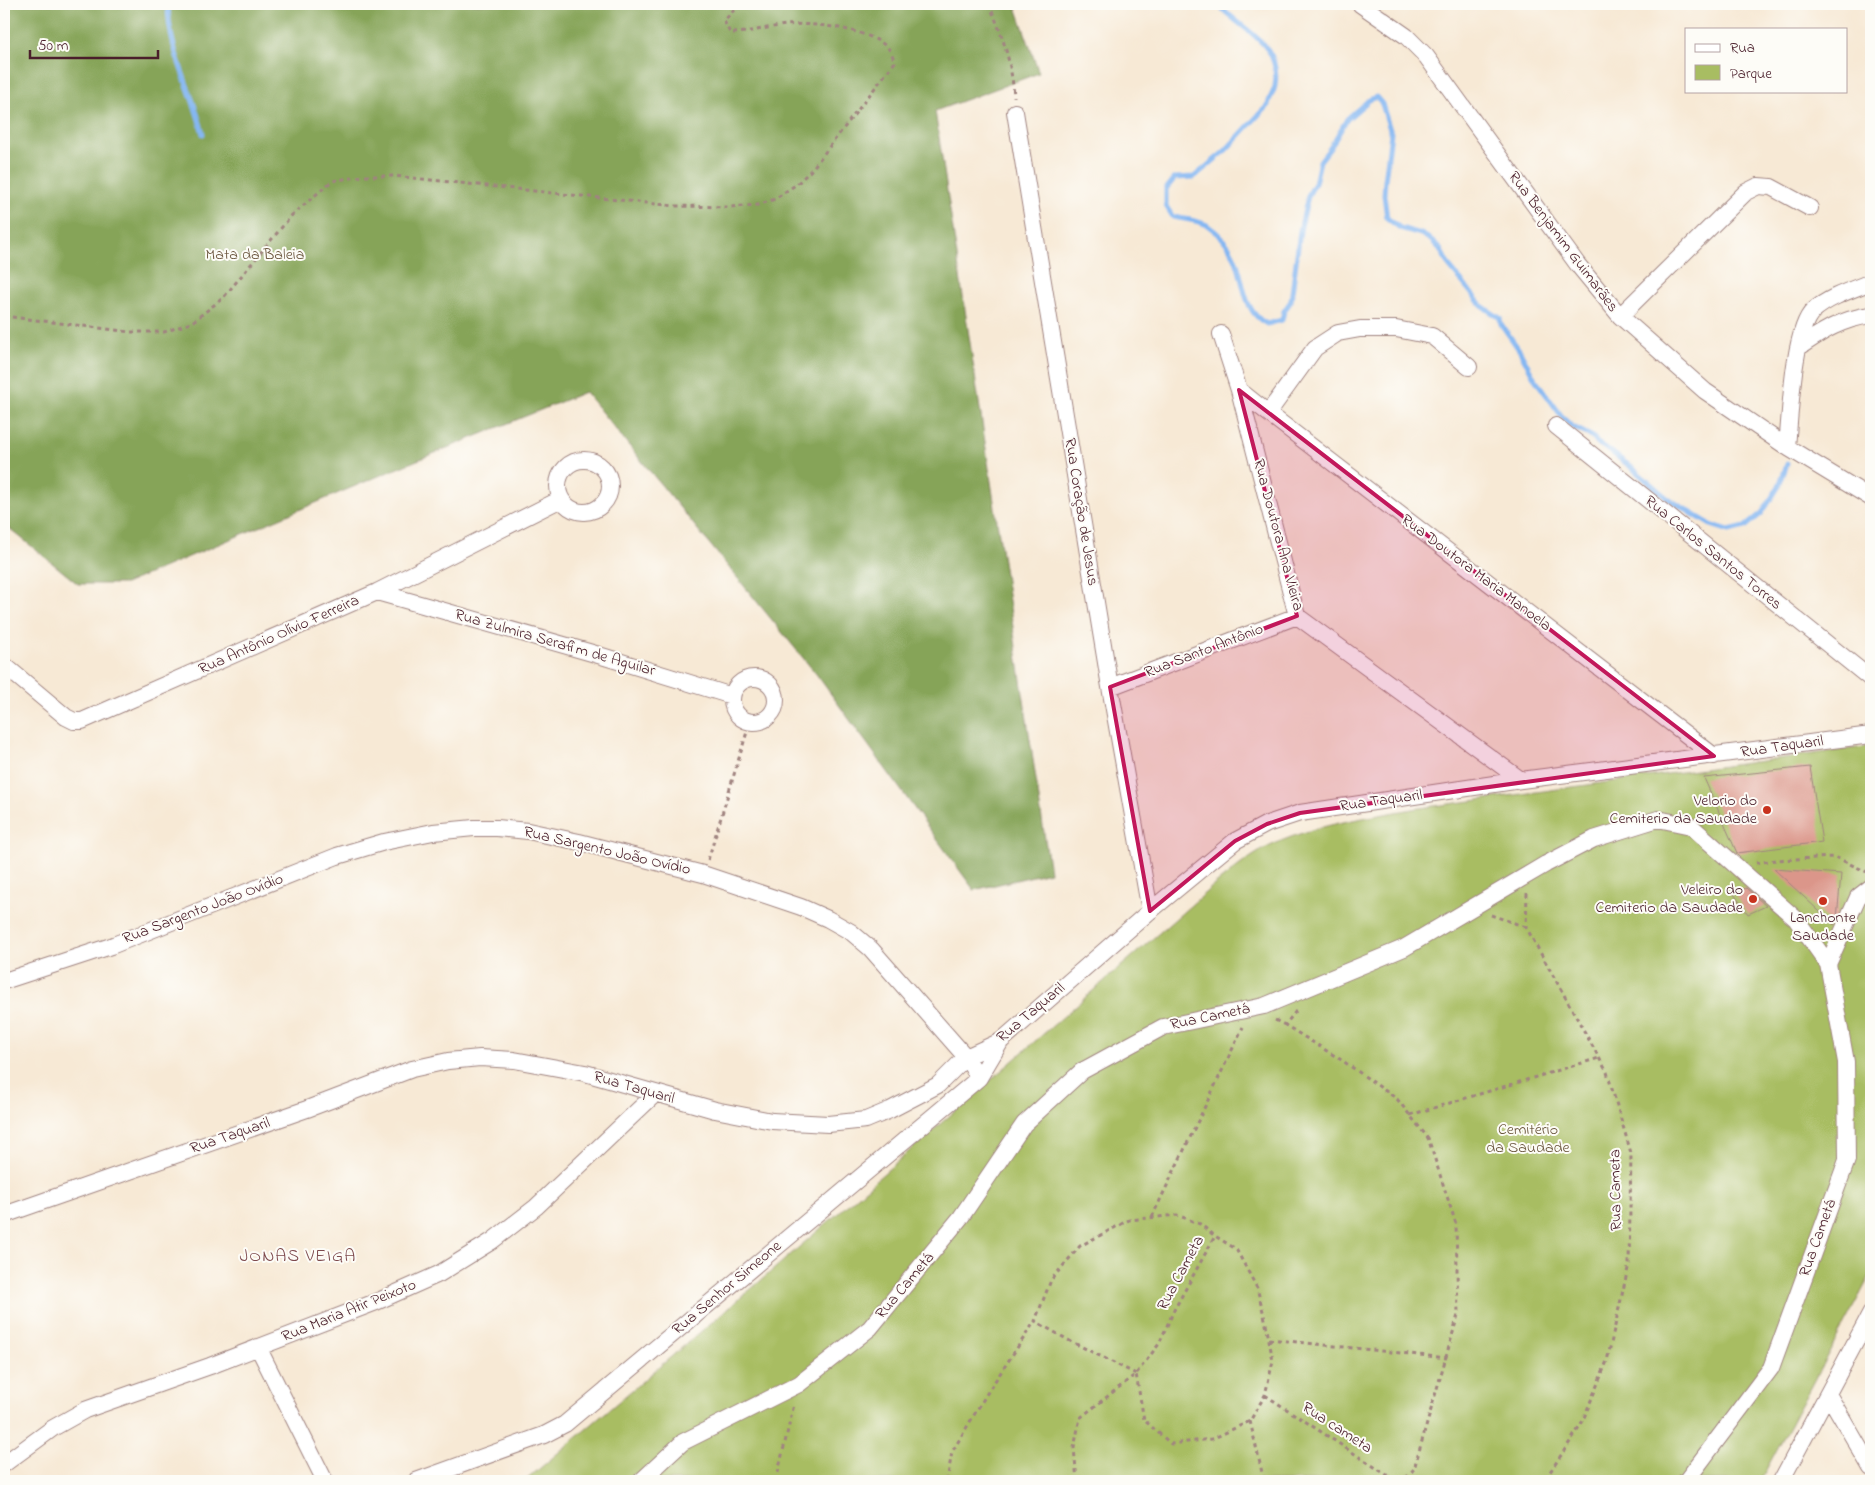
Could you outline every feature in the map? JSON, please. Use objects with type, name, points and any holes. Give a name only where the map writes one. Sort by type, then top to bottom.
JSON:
[{"type":"street","name":"Rua Benjamim Guimarães","points":[[1360,4],[1406,36],[1426,56],[1578,265],[1620,316],[1705,391],[1787,446],[1871,498]]},
{"type":"street","name":"Rua Coração de Jesus","points":[[1015,112],[1110,687],[1150,911]]},
{"type":"street","points":[[1620,316],[1746,192],[1758,186],[1771,187],[1810,208]]},
{"type":"street","points":[[1787,446],[1798,348],[1803,330],[1812,312],[1834,296],[1871,282]]},
{"type":"street","points":[[1798,348],[1829,327],[1871,315]]},
{"type":"street","points":[[1268,413],[1315,348],[1338,333],[1360,328],[1396,329],[1432,336],[1469,367]]},
{"type":"street","name":"Rua Doutora Ana Vieira","points":[[1221,334],[1239,390],[1297,616],[1521,780]]},
{"type":"street","name":"Rua Doutora Maria Manoela","points":[[1239,390],[1714,756]]},
{"type":"street","name":"Rua Carlos Santos Torres","points":[[1556,426],[1871,680]]},
{"type":"street","name":"Rua Antônio Olívio Ferreira","points":[[4,666],[66,717],[74,721],[82,721],[377,592],[561,499]]},
{"type":"street","name":"Rua Zulmira Serafim de Aguilar","points":[[377,592],[592,653],[732,696]]},
{"type":"street","name":"Rua Santo Antônio","points":[[1110,687],[1297,616]]},
{"type":"street","points":[[757,677],[769,682],[774,688],[777,704],[772,714],[765,719],[750,722],[741,718],[736,712],[732,705],[732,696],[739,683],[749,678],[757,677]]},
{"type":"street","name":"Rua Taquaril","points":[[4,1215],[307,1109],[412,1069],[448,1061],[480,1058],[514,1060],[585,1073],[715,1110],[772,1121],[828,1124],[866,1120],[890,1110],[938,1084],[966,1057],[1001,1041],[1150,911],[1235,842],[1267,824],[1300,813],[1521,780],[1871,735]]},
{"type":"street","name":"Rua Cametá","points":[[641,1481],[683,1442],[799,1384],[870,1328],[961,1217],[1024,1124],[1082,1070],[1163,1027],[1264,1006],[1404,948],[1528,875],[1594,839],[1658,819],[1691,826],[1796,920],[1828,964],[1846,1062],[1847,1160],[1772,1368],[1686,1481]]},
{"type":"street","name":"Rua Sargento João Ovídio","points":[[4,981],[111,946],[337,856],[384,842],[433,832],[474,828],[528,831],[703,874],[801,907],[828,919],[851,932],[871,949],[966,1057],[979,1078]]},
{"type":"street","points":[[1828,964],[1858,897],[1871,887]]},
{"type":"street","name":"Rua Senhor Simeone","points":[[416,1481],[544,1435],[565,1424],[979,1078],[1001,1041]]},
{"type":"street","name":"Rua Maria Atir Peixoto","points":[[4,1464],[53,1428],[85,1410],[376,1302],[421,1283],[457,1264],[485,1246],[536,1207],[655,1094]]},
{"type":"street","points":[[1781,1481],[1871,1313]]},
{"type":"street","points":[[258,1347],[325,1481]]},
{"type":"street","points":[[1828,1394],[1871,1468]]},
{"type":"path","points":[[4,316],[130,332],[164,332],[191,322],[222,298],[292,215],[332,181],[363,176],[394,176],[675,206],[730,208],[758,205],[775,199],[797,184],[812,169],[895,62],[888,48],[870,36],[840,29],[789,25],[744,33],[730,33],[724,21],[733,11],[746,4]]},
{"type":"path","points":[[989,4],[999,27],[1008,57],[1013,83],[1015,112]]},
{"type":"path","points":[[703,874],[750,722]]},
{"type":"path","points":[[1736,866],[1776,860],[1834,857],[1871,874]]},
{"type":"path","points":[[1472,909],[1526,927],[1528,875]]},
{"type":"path","name":"Rua Cameta","points":[[1526,927],[1607,1072],[1631,1153],[1628,1264],[1607,1362],[1581,1425],[1544,1481]]},
{"type":"path","points":[[1152,1218],[1252,1008],[1285,1025],[1343,1061],[1397,1099],[1428,1138],[1456,1224],[1458,1315],[1414,1469],[1403,1481]]},
{"type":"path","points":[[1285,1025],[1296,1009]]},
{"type":"path","points":[[1410,1115],[1599,1058]]},
{"type":"path","points":[[947,1481],[952,1452],[989,1390],[1035,1321],[1052,1280],[1080,1246],[1129,1220],[1178,1215],[1200,1224],[1215,1236]]},
{"type":"path","name":"Rua Cameta","points":[[1076,1481],[1074,1448],[1080,1418],[1136,1374],[1159,1344],[1174,1310],[1215,1236],[1236,1249],[1257,1288],[1269,1338],[1273,1361],[1265,1396],[1250,1422]]},
{"type":"path","points":[[1035,1321],[1136,1374],[1144,1420],[1171,1444],[1212,1439],[1250,1422],[1264,1481]]},
{"type":"path","points":[[1269,1338],[1447,1358]]},
{"type":"path","points":[[776,1481],[799,1384]]},
{"type":"path","name":"Rua cameta","points":[[1265,1396],[1396,1481]]},
{"type":"highlighted area","points":[[1239,390],[1714,756],[1300,813],[1267,824],[1235,841],[1150,911],[1110,687],[1297,616]]},
{"type":"green space","name":"Mata da Baleia","points":[[4,4],[1015,4],[1039,73],[935,111],[1050,872],[974,890],[817,675],[585,392],[393,470],[125,584],[78,584],[4,524]]},
{"type":"green space","name":"Cemitério da Saudade","points":[[1871,746],[1871,1274],[1760,1481],[525,1481],[758,1283],[1213,886],[1245,861],[1266,848],[1301,833],[1319,828],[1413,809]]},
{"type":"building","name":"Velorio do Cemiterio da Saudade","points":[[1810,767],[1822,842],[1737,853],[1704,778]]},
{"type":"building","name":"Lanchonte Saudade","points":[[1774,869],[1841,874],[1837,919],[1834,925]]},
{"type":"building","name":"Veleiro do Cemiterio da Saudade","points":[[1746,888],[1766,906],[1748,914],[1734,894]]},
{"type":"waterway","points":[[168,4],[169,21],[176,54],[203,134]]},
{"type":"waterway","points":[[1218,4],[1266,48],[1272,58],[1276,71],[1275,86],[1268,105],[1224,152],[1194,177],[1175,178],[1166,189],[1166,206],[1173,217],[1203,223],[1223,239],[1232,251],[1238,265],[1248,303],[1252,311],[1259,318],[1267,324],[1282,320],[1284,311],[1291,301],[1300,231],[1308,196],[1315,183],[1320,161],[1347,119],[1369,100],[1376,97],[1382,104],[1391,133],[1384,195],[1387,218],[1400,228],[1421,234],[1440,249],[1449,266],[1482,306],[1500,318],[1501,324],[1520,351],[1535,379],[1563,418],[1573,427],[1593,437],[1597,443],[1631,467],[1667,498],[1711,525],[1729,531],[1745,527],[1762,513],[1779,486],[1787,464]]},
{"type":"place","name":"Velorio do Cemiterio da Saudade","points":[[1767,810]]},
{"type":"place","name":"Veleiro do Cemiterio da Saudade","points":[[1753,899]]},
{"type":"place","name":"Lanchonte Saudade","points":[[1823,901]]},
{"type":"district","name":"JONAS VEIGA","points":[[298,1257]]}]
